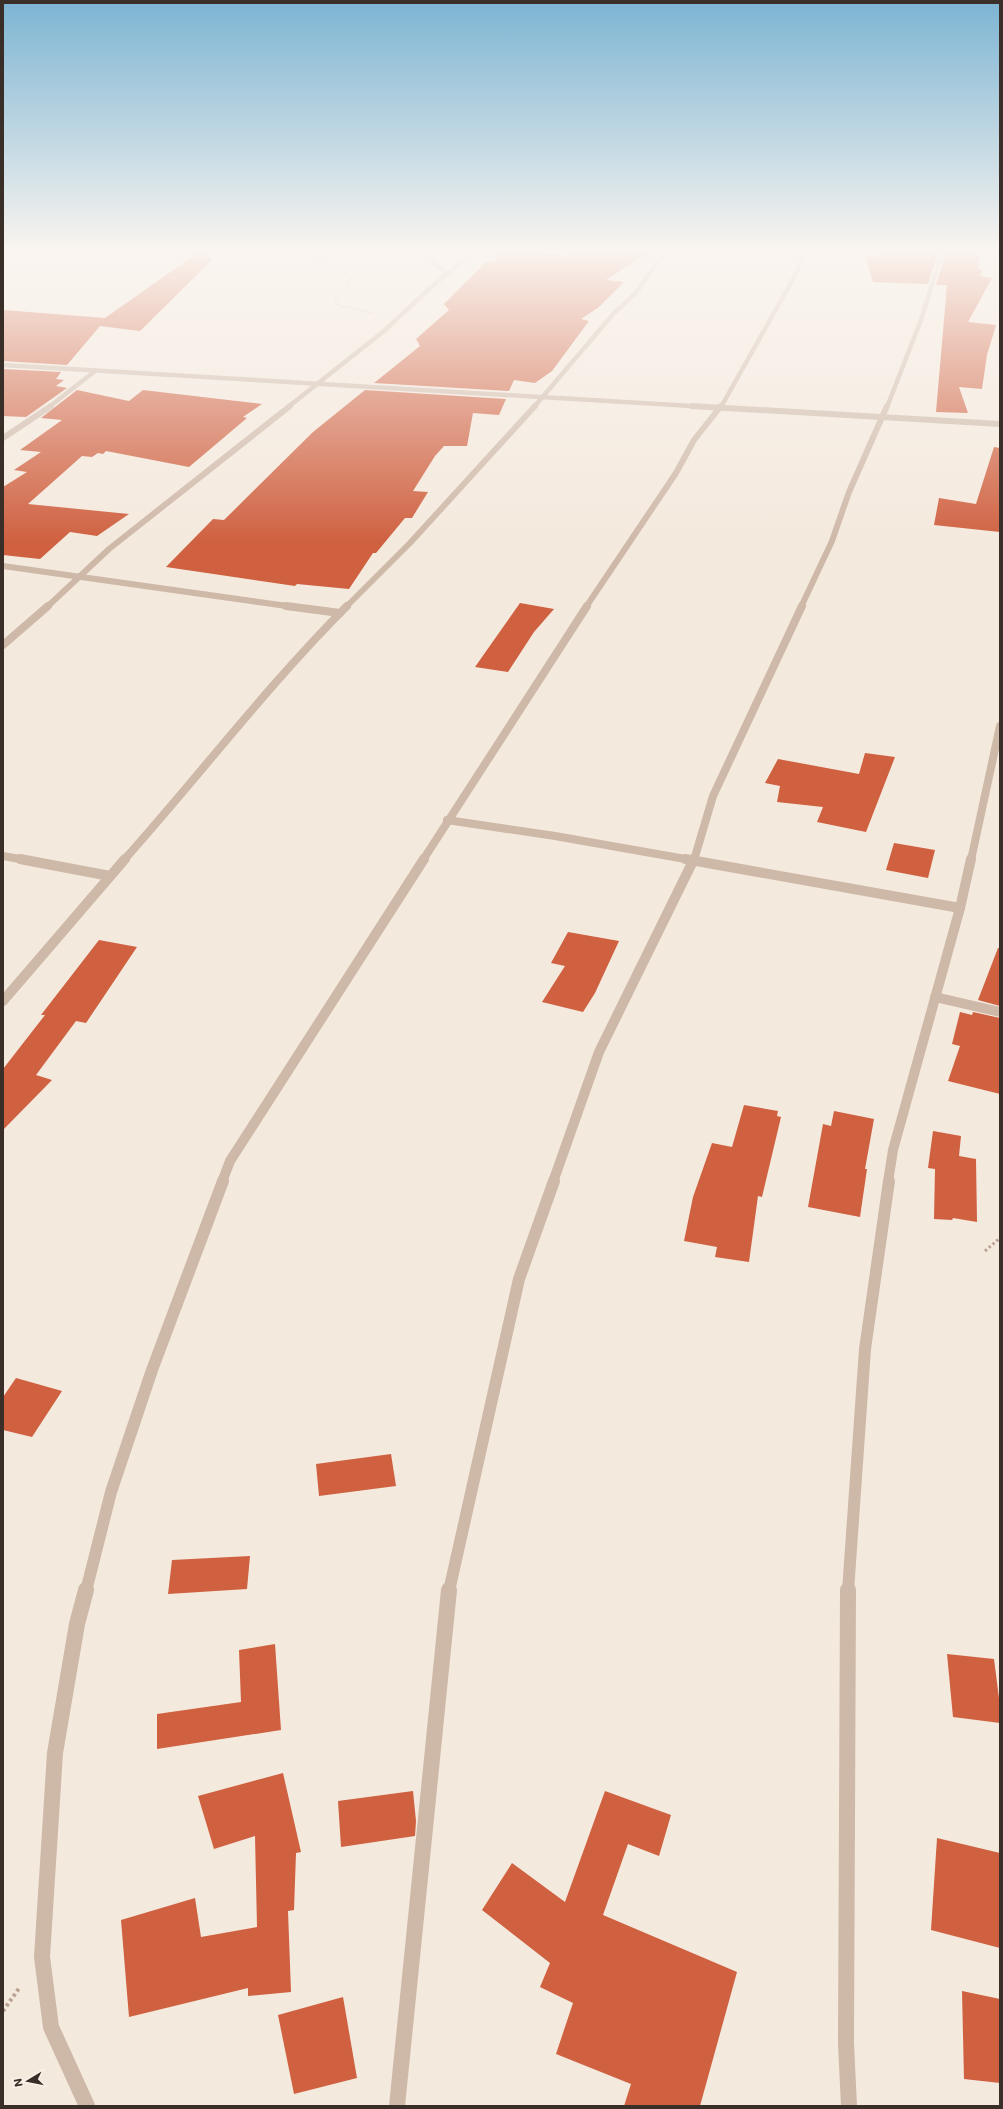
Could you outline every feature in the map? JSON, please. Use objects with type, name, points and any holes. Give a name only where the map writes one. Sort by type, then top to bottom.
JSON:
[{"type":"street","points":[[3,645],[109,549],[363,347]]},
{"type":"street","points":[[3,1001],[110,876],[179,799],[243,720],[340,613],[410,543],[542,398],[585,347]]},
{"type":"street","points":[[87,2106],[51,2027],[42,1957],[55,1753],[77,1624],[111,1492],[152,1370],[230,1162],[447,820],[620,554],[676,473],[694,440],[720,408],[755,347]]},
{"type":"street","points":[[397,2106],[450,1580],[519,1279],[599,1052],[693,862],[713,796],[811,588],[881,417],[893,392],[909,347]]},
{"type":"street","points":[[3,365],[1000,424]]},
{"type":"street","points":[[3,438],[44,411],[95,371]]},
{"type":"street","points":[[3,566],[340,613]]},
{"type":"street","points":[[849,2106],[846,2044],[848,1573],[865,1349],[893,1150],[960,908],[1000,726]]},
{"type":"street","points":[[447,820],[555,836],[693,862],[960,908]]},
{"type":"street","points":[[3,856],[110,876]]},
{"type":"street","points":[[936,996],[1000,1012]]},
{"type":"path","points":[[985,1251],[1000,1238]]},
{"type":"building","points":[[3,347],[82,347],[67,365],[3,361]]},
{"type":"building","points":[[418,347],[569,347],[552,371],[535,383],[514,380],[509,391],[374,383]]},
{"type":"building","points":[[942,347],[989,347],[982,389],[959,387],[968,413],[936,412]]},
{"type":"building","points":[[3,369],[61,372],[56,379],[64,380],[56,386],[67,388],[26,417],[3,416]]},
{"type":"building","points":[[77,390],[129,401],[143,390],[262,404],[243,417],[247,418],[189,467],[106,451],[103,454],[98,453],[92,457],[82,456],[28,504],[129,514],[97,536],[70,532],[40,559],[3,555],[3,487],[27,472],[14,470],[41,452],[20,450],[62,420],[41,418]]},
{"type":"building","points":[[365,390],[506,399],[499,415],[473,413],[467,446],[444,446],[435,456],[413,491],[428,492],[412,518],[405,518],[376,553],[373,553],[349,589],[297,584],[295,586],[166,567],[213,519],[224,520],[313,432]]},
{"type":"building","points":[[994,447],[1000,448],[1000,532],[934,525],[939,498],[976,504]]},
{"type":"building","points":[[520,603],[554,609],[534,632],[508,672],[475,667]]},
{"type":"building","points":[[865,753],[895,757],[866,832],[817,822],[823,807],[777,802],[780,786],[765,783],[778,759],[859,774]]},
{"type":"building","points":[[894,843],[935,850],[928,878],[886,870]]},
{"type":"building","points":[[568,932],[619,941],[595,993],[583,1012],[542,1002],[565,966],[551,963]]},
{"type":"building","points":[[99,940],[137,947],[86,1023],[76,1021],[36,1075],[52,1080],[3,1130],[3,1069],[45,1015],[41,1015]]},
{"type":"building","points":[[998,948],[1000,948],[1000,1006],[978,1000]]},
{"type":"building","points":[[960,1012],[972,1015],[973,1012],[1000,1018],[1000,1094],[948,1081],[960,1046],[952,1044]]},
{"type":"building","points":[[744,1105],[778,1111],[777,1116],[781,1117],[762,1197],[758,1196],[749,1262],[715,1257],[717,1247],[684,1241],[693,1197],[712,1143],[732,1147]]},
{"type":"building","points":[[834,1111],[874,1119],[865,1169],[867,1169],[860,1217],[808,1207],[823,1124],[831,1126]]},
{"type":"building","points":[[933,1131],[961,1136],[959,1156],[976,1159],[977,1222],[953,1218],[952,1220],[934,1219],[935,1169],[928,1168]]},
{"type":"building","points":[[16,1378],[62,1391],[32,1437],[3,1430],[3,1397]]},
{"type":"building","points":[[391,1454],[396,1486],[319,1496],[316,1464]]},
{"type":"building","points":[[250,1556],[247,1589],[168,1594],[172,1560]]},
{"type":"building","points":[[275,1644],[281,1730],[157,1749],[157,1714],[241,1702],[239,1650]]},
{"type":"building","points":[[947,1654],[994,1659],[1000,1706],[1000,1723],[953,1717]]},
{"type":"building","points":[[283,1773],[301,1852],[296,1853],[294,1910],[288,1911],[291,1992],[248,1996],[248,1988],[129,2017],[121,1920],[195,1898],[201,1937],[257,1927],[255,1836],[214,1849],[198,1796]]},
{"type":"building","points":[[413,1791],[416,1821],[415,1836],[341,1847],[338,1801]]},
{"type":"building","points":[[605,1791],[671,1815],[659,1856],[628,1844],[603,1915],[737,1972],[700,2106],[624,2106],[631,2084],[556,2054],[573,2003],[540,1987],[550,1963],[482,1910],[512,1863],[565,1902]]},
{"type":"building","points":[[937,1838],[1000,1853],[1000,1948],[931,1930]]},
{"type":"building","points":[[962,1991],[1000,1999],[1000,2083],[964,2079]]},
{"type":"building","points":[[343,1997],[357,2078],[294,2094],[278,2015]]}]
